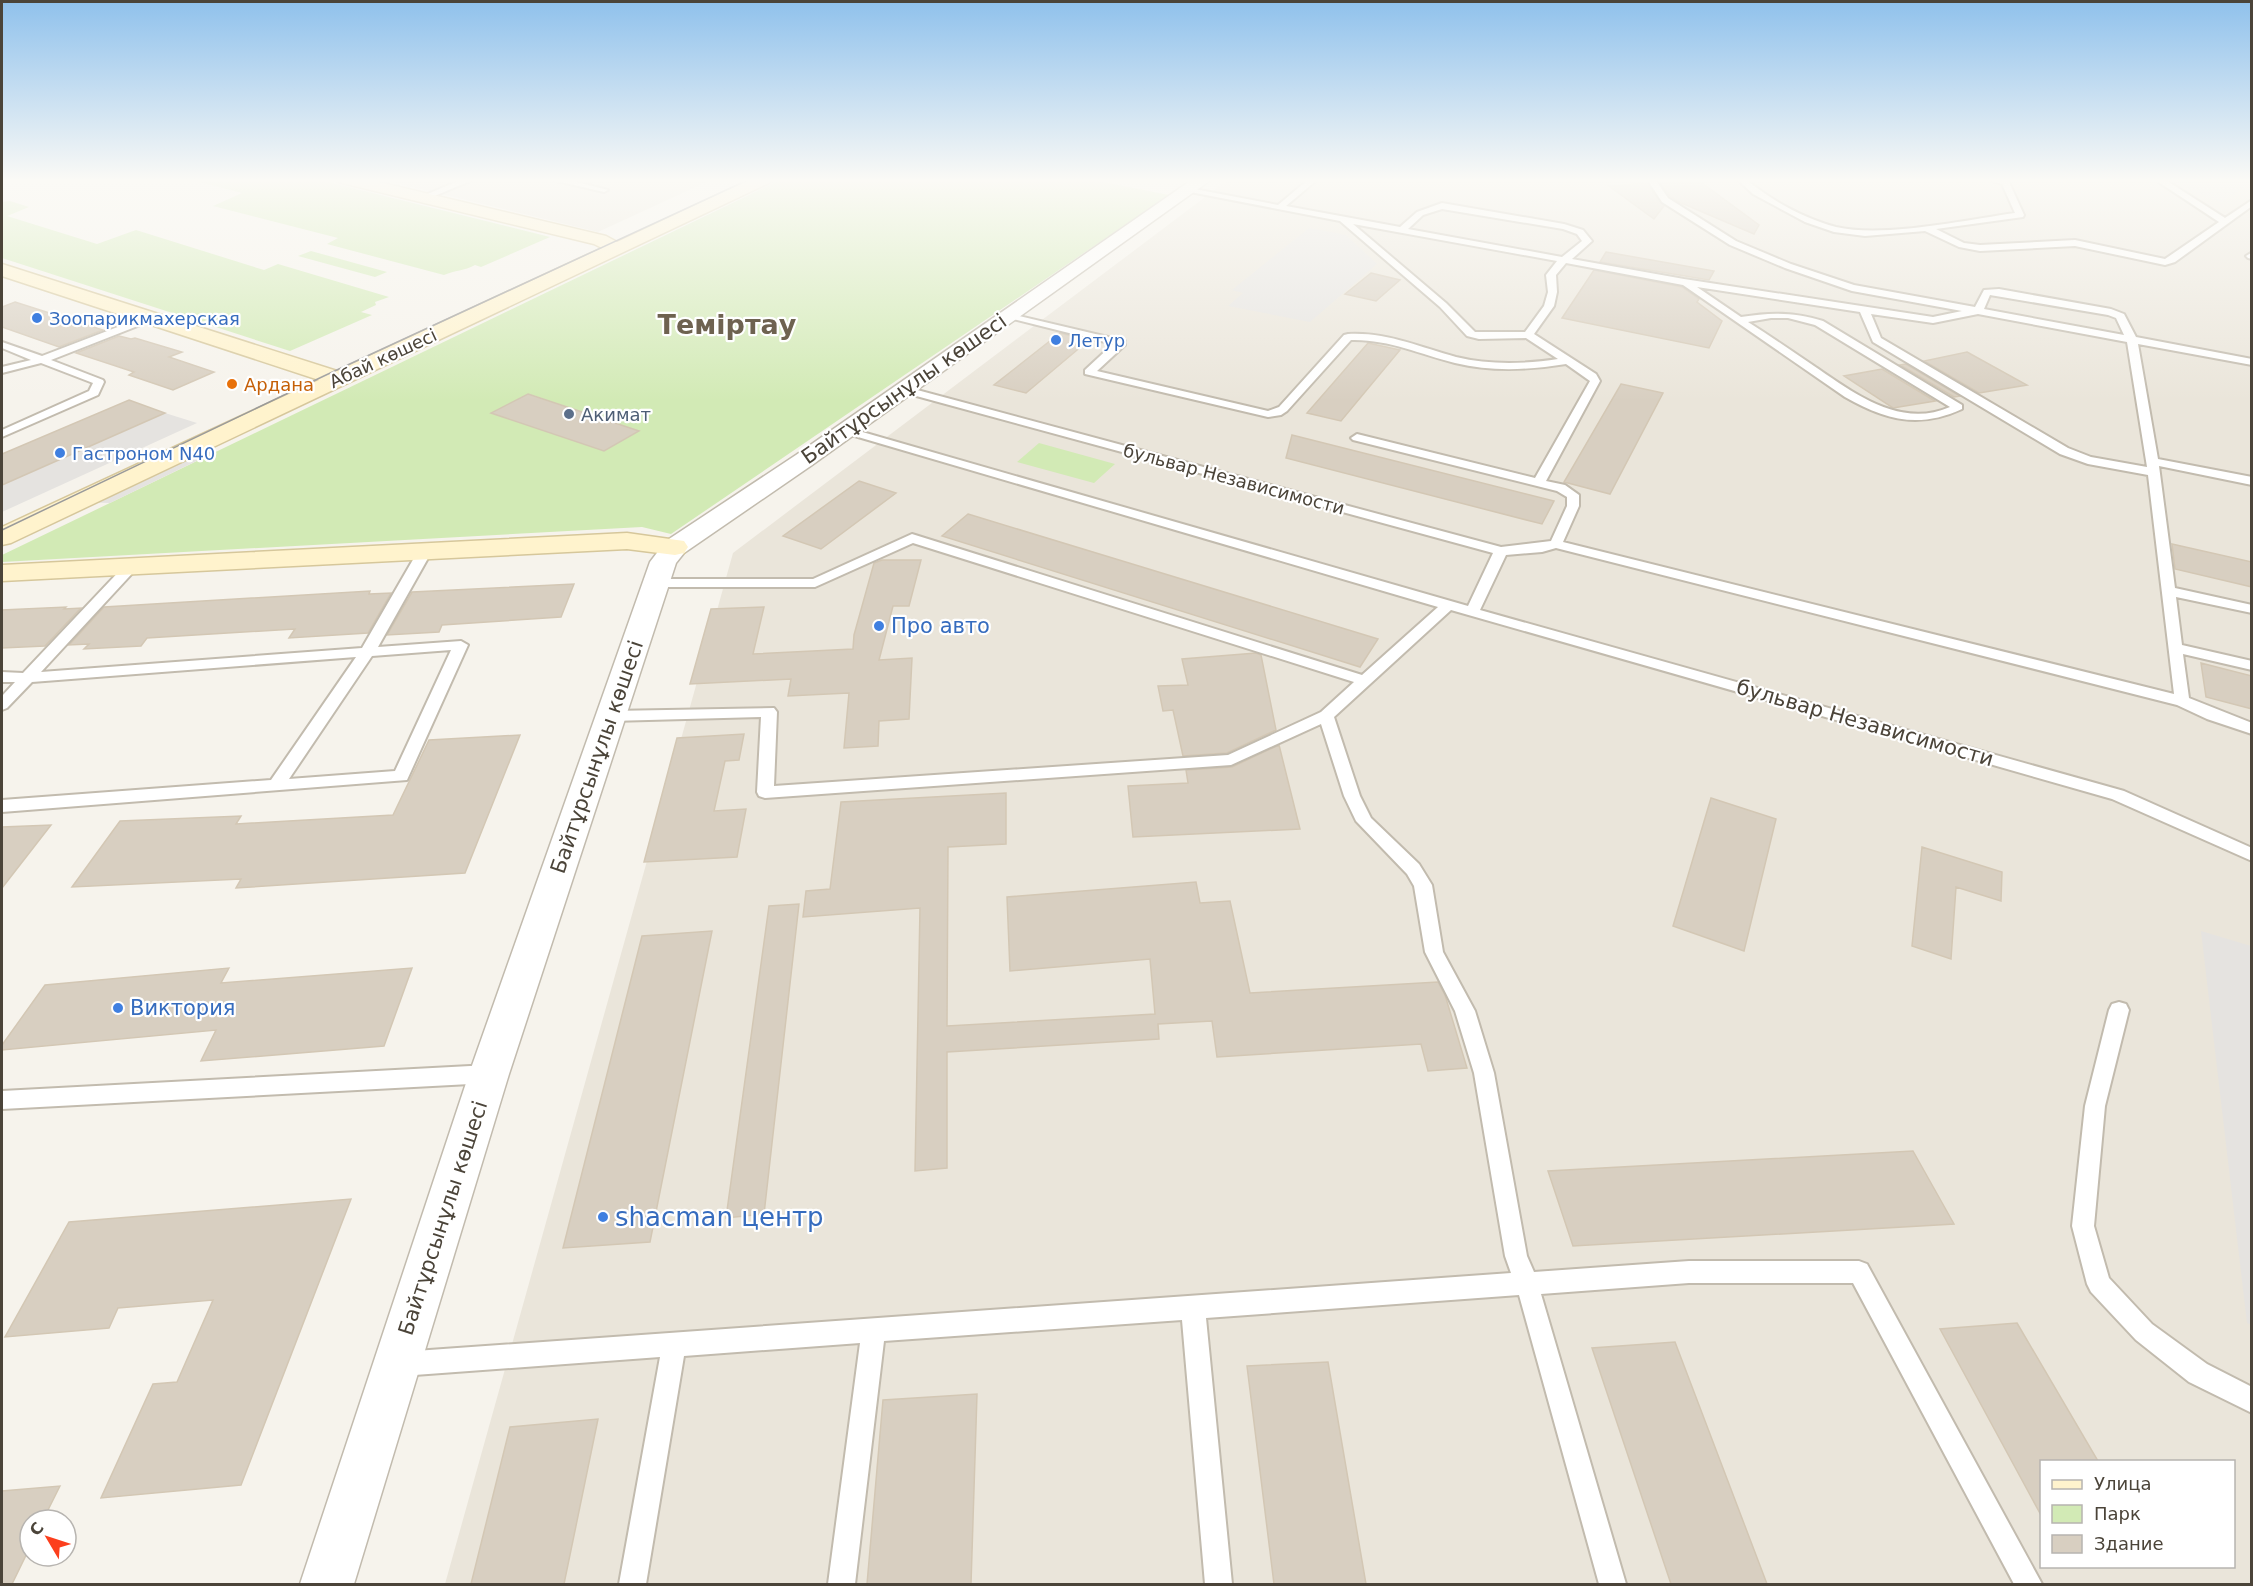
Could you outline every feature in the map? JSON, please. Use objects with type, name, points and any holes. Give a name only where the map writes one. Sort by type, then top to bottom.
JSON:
[{"type":"street","name":"Абай көшесі","points":[[179,432],[313,371],[590,253]]},
{"type":"street","name":"Абай көшесі","points":[[2,537],[339,379],[593,253]]},
{"type":"street","name":"Байтұрсынұлы көшесі","points":[[327,1584],[489,1074],[663,562],[675,547],[1098,253]]},
{"type":"street","points":[[2,270],[339,379]]},
{"type":"street","points":[[2,573],[627,541],[675,547]]},
{"type":"lane","points":[[1381,253],[1443,305],[1471,334],[1479,336],[1528,335],[1592,376],[1595,381],[1539,482]]},
{"type":"lane","points":[[1529,253],[1684,282],[1933,320],[1978,311]]},
{"type":"lane","points":[[1528,335],[1547,311],[1553,294],[1550,278],[1553,271],[1557,264],[1567,260],[1574,253]]},
{"type":"lane","points":[[1757,253],[1852,288],[2252,362]]},
{"type":"lane","points":[[2125,253],[2165,262],[2182,253]]},
{"type":"lane","points":[[1684,282],[1849,395],[1883,412],[1902,417],[1929,419],[1958,407],[1819,323],[1779,313],[1740,320]]},
{"type":"lane","points":[[1978,311],[1987,291],[2111,312],[2124,320],[2132,340],[2153,466],[2182,701]]},
{"type":"lane","points":[[1864,310],[1877,340],[2064,451],[2088,460],[2153,466],[2252,482]]},
{"type":"lane","points":[[1006,316],[1121,343],[1089,372],[1268,414],[1277,413],[1283,409],[1348,337],[1367,336],[1396,340],[1465,362],[1501,366],[1536,366],[1566,360]]},
{"type":"lane","points":[[2,370],[42,360],[149,318]]},
{"type":"lane","points":[[2,345],[99,382],[94,393],[2,434]]},
{"type":"lane","name":"бульвар Независимости","points":[[902,389],[1501,551],[1542,548],[1556,544]]},
{"type":"lane","name":"бульвар Независимости","points":[[845,430],[1472,612],[2118,795],[2252,855]]},
{"type":"lane","points":[[1357,438],[1561,488],[1573,495],[1573,506],[1556,544],[2182,701],[2212,715],[2252,729]]},
{"type":"lane","points":[[656,583],[815,583],[912,538],[1365,681]]},
{"type":"lane","points":[[276,785],[368,651],[425,551]]},
{"type":"lane","points":[[1472,612],[1501,551]]},
{"type":"lane","points":[[2,705],[132,566]]},
{"type":"lane","points":[[2169,591],[2252,609]]},
{"type":"lane","points":[[611,716],[769,712],[765,792],[1231,760],[1326,716],[1448,605]]},
{"type":"lane","points":[[2,677],[28,678],[461,645],[401,776],[2,806]]},
{"type":"lane","points":[[2176,648],[2252,666]]},
{"type":"lane","points":[[1326,716],[1352,795],[1364,820],[1413,868],[1423,885],[1434,952],[1465,1011],[1484,1073],[1516,1256],[1527,1284],[1612,1584]]},
{"type":"lane","points":[[2119,1010],[2095,1106],[2083,1226],[2098,1284],[2144,1332],[2198,1373],[2252,1401]]},
{"type":"lane","points":[[2,1100],[489,1074]]},
{"type":"lane","points":[[397,1364],[1689,1272],[1859,1272],[2029,1584]]},
{"type":"lane","points":[[1193,1308],[1220,1584]]},
{"type":"lane","points":[[842,1584],[873,1330]]},
{"type":"lane","points":[[633,1584],[674,1344]]},
{"type":"shaded area","points":[[1131,253],[2251,253],[2251,1584],[445,1584],[733,553]]},
{"type":"shaded area","points":[[1278,253],[1365,253],[1377,264],[1310,322],[1228,306],[1243,293],[1232,290]]},
{"type":"shaded area","points":[[165,413],[197,423],[2,512],[2,485]]},
{"type":"shaded area","points":[[192,448],[213,453],[110,503],[75,502]]},
{"type":"shaded area","points":[[2201,931],[2251,946],[2251,1325],[2247,1323]]},
{"type":"green space","points":[[2,253],[210,253],[264,270],[278,264],[389,297],[375,302],[376,305],[361,312],[372,315],[290,351],[2,258]]},
{"type":"green space","points":[[306,253],[318,253],[387,272],[375,277],[298,256]]},
{"type":"green space","points":[[361,253],[513,253],[481,267],[475,265],[444,275]]},
{"type":"green space","points":[[628,253],[1084,253],[671,534],[642,527],[2,562],[2,555]]},
{"type":"green space","points":[[1039,443],[1115,464],[1094,483],[1017,462]]},
{"type":"building","points":[[1605,253],[1612,253],[1714,271],[1709,280],[1600,262]]},
{"type":"building","points":[[1594,270],[1682,287],[1699,299],[1697,302],[1722,321],[1709,348],[1562,318]]},
{"type":"building","points":[[1371,273],[1400,280],[1376,301],[1345,294]]},
{"type":"building","points":[[15,302],[103,330],[59,347],[2,327],[2,307]]},
{"type":"building","points":[[1060,333],[1089,340],[1026,393],[994,385]]},
{"type":"building","points":[[119,336],[135,338],[182,352],[169,357],[214,372],[173,390],[129,375],[134,372],[76,353]]},
{"type":"building","points":[[1368,343],[1400,350],[1341,421],[1307,413]]},
{"type":"building","points":[[1967,352],[2027,385],[1979,393],[1924,361]]},
{"type":"building","points":[[1906,364],[1960,396],[1954,397],[1900,365]]},
{"type":"building","points":[[1882,369],[1935,401],[1893,408],[1844,376]]},
{"type":"building","points":[[1621,384],[1663,393],[1610,494],[1564,482]]},
{"type":"building","points":[[528,394],[639,431],[604,451],[491,413]]},
{"type":"building","points":[[129,400],[165,413],[2,485],[2,454]]},
{"type":"building","points":[[1292,435],[1554,501],[1542,524],[1286,458]]},
{"type":"building","points":[[859,481],[896,493],[821,549],[783,536]]},
{"type":"building","points":[[968,514],[1378,639],[1360,667],[942,536]]},
{"type":"building","points":[[2172,544],[2252,562],[2252,587],[2175,569]]},
{"type":"building","points":[[882,560],[921,560],[909,606],[893,606],[879,660],[912,658],[909,719],[879,721],[878,746],[844,748],[849,693],[788,696],[791,679],[690,684],[711,609],[764,607],[753,654],[853,649],[854,635],[874,563]]},
{"type":"building","points":[[574,584],[561,617],[442,625],[439,632],[387,635],[412,592]]},
{"type":"building","points":[[370,591],[369,594],[391,593],[368,633],[289,638],[295,629],[147,638],[141,646],[84,649],[89,644],[69,645],[104,607]]},
{"type":"building","points":[[66,607],[64,609],[81,608],[45,646],[2,648],[2,610]]},
{"type":"building","points":[[1256,653],[1261,655],[1276,730],[1227,753],[1183,756],[1173,710],[1163,711],[1158,686],[1188,685],[1182,659]]},
{"type":"building","points":[[2201,663],[2252,676],[2252,709],[2206,697]]},
{"type":"building","points":[[744,734],[739,760],[725,761],[714,811],[746,809],[737,857],[644,862],[677,738]]},
{"type":"building","points":[[520,735],[465,873],[236,888],[241,879],[72,887],[120,821],[241,816],[236,824],[393,815],[429,740]]},
{"type":"building","points":[[1279,745],[1300,829],[1133,837],[1128,786],[1188,783],[1186,770],[1232,767]]},
{"type":"building","points":[[1006,793],[1006,844],[948,847],[947,1026],[1155,1014],[1150,959],[1010,971],[1007,897],[1196,882],[1200,903],[1230,901],[1250,993],[1438,982],[1445,995],[1467,1068],[1428,1071],[1421,1044],[1217,1057],[1212,1021],[1158,1024],[1159,1039],[947,1052],[947,1168],[915,1171],[920,908],[803,917],[806,891],[830,889],[841,802]]},
{"type":"building","points":[[1711,798],[1776,819],[1744,951],[1673,926]]},
{"type":"building","points":[[51,825],[2,888],[2,827]]},
{"type":"building","points":[[1922,847],[2002,872],[2001,901],[1956,887],[1951,959],[1912,946]]},
{"type":"building","points":[[799,904],[764,1214],[726,1218],[769,906]]},
{"type":"building","points":[[712,931],[650,1242],[563,1248],[642,936]]},
{"type":"building","points":[[229,968],[221,983],[412,968],[384,1046],[201,1061],[216,1030],[2,1050],[2,1045],[45,985]]},
{"type":"building","points":[[1913,1151],[1954,1224],[1573,1246],[1548,1171]]},
{"type":"building","points":[[351,1199],[241,1485],[101,1498],[153,1384],[177,1382],[213,1300],[118,1308],[109,1328],[5,1337],[69,1222]]},
{"type":"building","points":[[2017,1323],[2097,1460],[2040,1460],[2040,1513],[1940,1329]]},
{"type":"building","points":[[1675,1342],[1767,1584],[1671,1584],[1592,1348]]},
{"type":"building","points":[[1328,1362],[1366,1584],[1274,1584],[1247,1366]]},
{"type":"building","points":[[977,1394],[971,1584],[867,1584],[883,1400]]},
{"type":"building","points":[[598,1419],[564,1584],[471,1584],[510,1427]]},
{"type":"building","points":[[60,1486],[49,1508],[18,1508],[20,1568],[12,1584],[2,1584],[2,1491]]},
{"type":"tram line","points":[[2,530],[326,375],[590,253]]},
{"type":"place","name":"Зоопарикмахерская","points":[[37,318]]},
{"type":"place","name":"Летур","points":[[1056,340]]},
{"type":"place","name":"Ардана","points":[[232,384]]},
{"type":"place","name":"Акимат","points":[[569,414]]},
{"type":"place","name":"Гастроном N40","points":[[60,453]]},
{"type":"place","name":"Про авто","points":[[879,626]]},
{"type":"place","name":"Виктория","points":[[118,1008]]},
{"type":"place","name":"shacman центр","points":[[603,1217]]},
{"type":"district","name":"Теміртау","points":[[727,324]]}]
